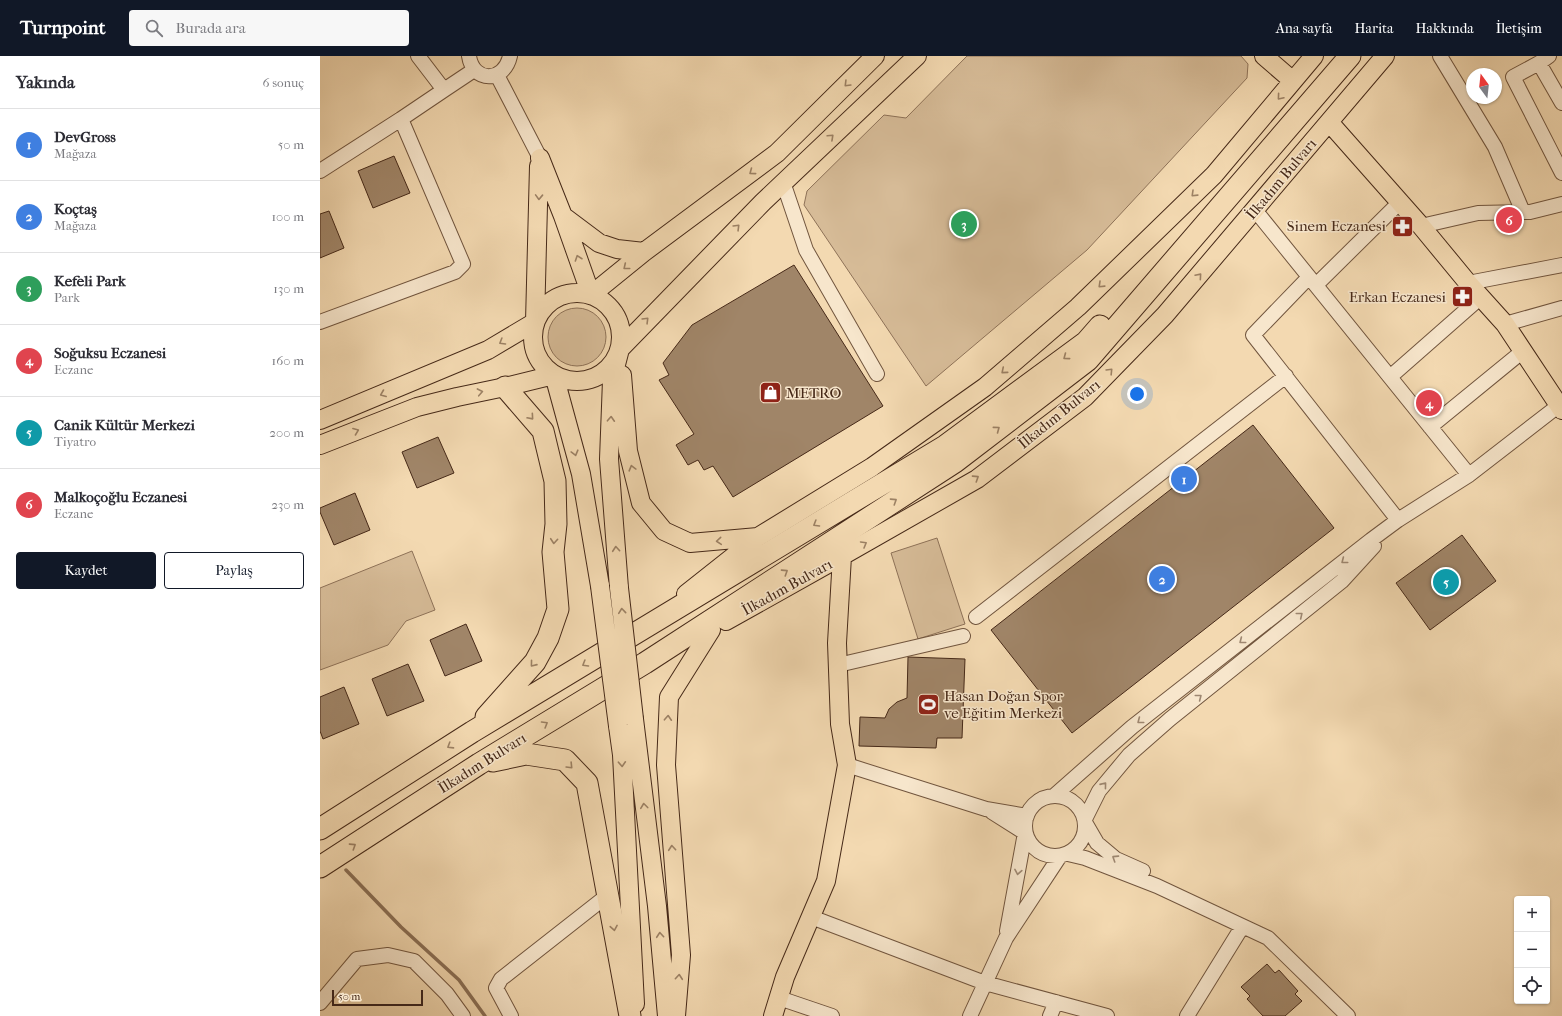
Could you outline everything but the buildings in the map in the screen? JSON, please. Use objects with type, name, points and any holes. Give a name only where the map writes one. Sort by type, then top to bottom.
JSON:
[{"type":"highway","name":"İlkadım Bulvarı","points":[[320,829],[472,732],[635,634],[950,454],[1086,342],[1333,56]]},
{"type":"highway","name":"İlkadım Bulvarı","points":[[320,867],[479,764],[645,663],[1088,360],[1350,56]]},
{"type":"highway","points":[[472,732],[536,662],[548,638],[558,609],[553,552],[556,524],[555,481],[545,438],[543,431],[505,387]]},
{"type":"highway","points":[[479,764],[526,754],[565,760],[587,783],[630,1016]]},
{"type":"main road","points":[[591,295],[644,252],[777,153],[875,56]]},
{"type":"main road","points":[[540,158],[535,322],[532,337],[535,352],[542,365],[554,375],[566,380],[580,381],[593,378],[605,371],[614,361],[620,349],[644,322],[783,182],[917,56]]},
{"type":"main road","points":[[1264,56],[1293,81]]},
{"type":"main road","name":"İlkadım Bulvarı","points":[[635,634],[758,537],[872,467],[985,387],[1078,307],[1214,175],[1314,56]]},
{"type":"main road","name":"İlkadım Bulvarı","points":[[645,663],[710,630],[977,479],[1085,397],[1165,315],[1385,56]]},
{"type":"main road","points":[[1329,122],[1421,226],[1504,324],[1560,406]]},
{"type":"main road","points":[[540,158],[563,216],[591,295]]},
{"type":"main road","points":[[563,216],[599,243],[617,249],[644,252]]},
{"type":"main road","points":[[320,420],[488,350],[535,322],[542,310],[552,301],[564,295],[577,293],[591,295],[603,301],[612,310],[619,322],[628,451],[642,503],[664,531],[690,543],[758,537]]},
{"type":"main road","points":[[620,349],[612,380],[609,459],[619,588],[626,723],[622,755],[636,1016]]},
{"type":"main road","points":[[320,445],[417,407],[457,396],[505,387],[554,375]]},
{"type":"main road","points":[[554,375],[581,474],[600,586],[626,723],[657,906],[667,1016]]},
{"type":"main road","points":[[773,1016],[785,978],[826,881],[847,765],[840,724],[837,643],[842,556]]},
{"type":"main road","points":[[676,1016],[681,955],[666,765],[669,697],[710,630]]},
{"type":"street","points":[[418,56],[444,90]]},
{"type":"street","points":[[469,56],[470,63],[474,70],[485,75],[497,75],[504,70],[508,64],[510,56]]},
{"type":"street","points":[[1440,56],[1495,147],[1523,212]]},
{"type":"street","points":[[1562,103],[1544,60],[1513,76],[1562,173]]},
{"type":"street","points":[[320,171],[474,70]]},
{"type":"street","points":[[497,75],[540,158]]},
{"type":"street","points":[[320,322],[455,272],[463,264],[401,119]]},
{"type":"street","points":[[783,182],[806,250],[877,374]]},
{"type":"street","points":[[1398,520],[1253,335],[1400,202]]},
{"type":"street","points":[[1421,226],[1478,213],[1523,212],[1562,204]]},
{"type":"street","points":[[1255,210],[1469,475]]},
{"type":"street","points":[[1468,283],[1562,265]]},
{"type":"street","points":[[1390,377],[1481,297]]},
{"type":"street","points":[[1504,324],[1562,308]]},
{"type":"street","points":[[1430,427],[1522,351]]},
{"type":"street","points":[[976,617],[1286,376]]},
{"type":"street","points":[[1055,795],[1132,727],[1398,520],[1469,475],[1560,406]]},
{"type":"street","points":[[970,1016],[1006,938],[1064,855],[1077,848],[1083,839],[1086,829],[1085,821],[1099,791],[1129,755],[1170,719],[1342,581],[1398,520]]},
{"type":"street","points":[[838,665],[963,636]]},
{"type":"street","points":[[847,765],[986,809],[1026,816]]},
{"type":"street","points":[[1006,938],[1025,833],[1026,816],[1031,807],[1038,801],[1055,795],[1065,797],[1074,802],[1081,810],[1097,843],[1116,859],[1183,887],[1230,910],[1260,934]]},
{"type":"street","points":[[986,809],[1025,833],[1029,842],[1038,851],[1051,856],[1064,855],[1085,858],[1157,886],[1268,938],[1348,1016]]},
{"type":"street","points":[[511,1016],[496,988],[501,979],[608,896]]},
{"type":"street","points":[[811,917],[985,983],[1107,1016]]},
{"type":"street","points":[[1187,1016],[1242,926]]},
{"type":"street","points":[[320,1003],[357,959],[388,954],[414,961],[447,994],[464,1016]]},
{"type":"street","points":[[779,998],[832,1016]]},
{"type":"street","points":[[1050,1016],[1056,1002]]},
{"type":"shaded area","points":[[967,56],[1241,56],[1248,64],[1247,78],[1087,250],[926,386],[804,205],[807,191],[884,115],[906,118]]},
{"type":"shaded area","points":[[571,308],[583,308],[598,316],[606,331],[606,343],[598,358],[583,366],[571,366],[556,358],[548,343],[548,331],[556,316]]},
{"type":"shaded area","points":[[937,538],[965,624],[918,639],[891,553]]},
{"type":"shaded area","points":[[412,551],[435,610],[406,621],[388,645],[320,670],[320,588]]},
{"type":"waterway","points":[[346,870],[401,927],[459,980],[485,1016]]},
{"type":"place","name":"Malkoçoğlu Eczanesi","points":[[1509,220]]},
{"type":"place","name":"Kefeli Park","points":[[964,224]]},
{"type":"place","name":"Sinem Eczanesi","points":[[1402,226]]},
{"type":"place","name":"Erkan Eczanesi","points":[[1462,297]]},
{"type":"place","name":"METRO","points":[[771,393]]},
{"type":"place","name":"Soğuksu Eczanesi","points":[[1429,403]]},
{"type":"place","name":"DevGross","points":[[1184,479]]},
{"type":"place","name":"Koçtaş","points":[[1162,579]]},
{"type":"place","name":"Canik Kültür Merkezi","points":[[1446,582]]},
{"type":"place","name":"Hasan Doğan Spor ve Eğitim Merkezi","points":[[928,705]]}]
